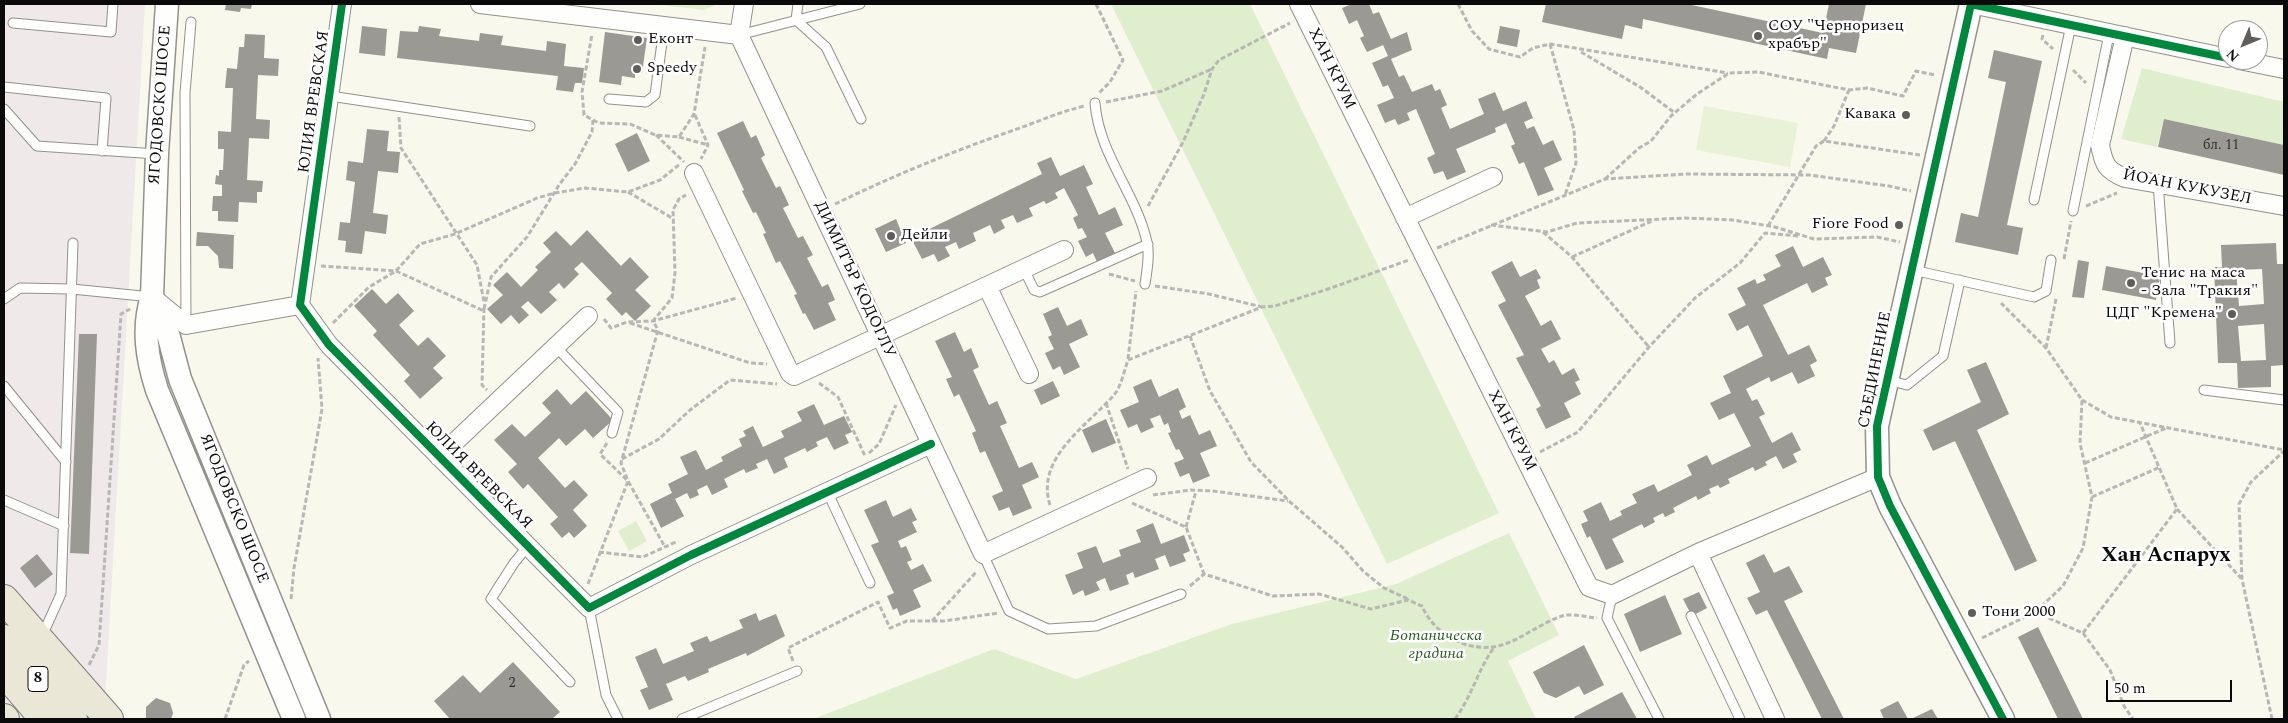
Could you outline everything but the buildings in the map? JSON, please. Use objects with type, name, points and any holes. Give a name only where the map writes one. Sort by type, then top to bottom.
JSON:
[{"type":"main road","points":[[4,599],[108,719]]},
{"type":"main road","name":"8","points":[[4,639],[73,719]]},
{"type":"main road","name":"8","points":[[4,672],[44,719]]},
{"type":"street","name":"ЯГОДОВСКО ШОСЕ","points":[[167,4],[173,91],[157,154],[152,297],[146,317],[149,362],[157,390],[294,719]]},
{"type":"street","name":"ЮЛИЯ ВРЕВСКАЯ","points":[[342,4],[308,264],[300,305],[320,336],[583,601]]},
{"type":"street","points":[[480,4],[739,35],[744,4]]},
{"type":"street","points":[[1972,4],[2218,56]]},
{"type":"street","name":"СЪЕДИНЕНИЕ","points":[[1972,4],[1916,245],[1877,426],[1878,477],[1890,506],[2003,719]]},
{"type":"street","name":"ХАН КРУМ","points":[[1302,10],[1589,587],[1612,595]]},
{"type":"street","name":"ДИМИТЪР КОДОГЛУ","points":[[739,35],[983,554]]},
{"type":"street","name":"ЙОАН КУКУЗЕЛ","points":[[2117,35],[2100,145],[2104,163],[2112,172],[2125,178],[2284,206]]},
{"type":"street","points":[[2268,66],[2284,69]]},
{"type":"street","points":[[693,174],[751,292],[794,370],[880,336],[1064,250]]},
{"type":"street","points":[[1405,218],[1494,177]]},
{"type":"street","points":[[987,286],[1029,374]]},
{"type":"street","name":"ЯГОДОВСКО ШОСЕ","points":[[152,297],[166,326],[180,379],[319,719]]},
{"type":"street","points":[[152,297],[186,325],[300,305]]},
{"type":"street","points":[[439,457],[588,316]]},
{"type":"street","points":[[583,601],[828,491],[868,464],[931,444]]},
{"type":"street","points":[[1612,595],[1698,553],[1878,477]]},
{"type":"street","points":[[983,554],[1131,488]]},
{"type":"street","points":[[1698,553],[1775,719]]},
{"type":"lane","points":[[13,23],[111,32],[113,4]]},
{"type":"lane","points":[[796,20],[798,4]]},
{"type":"lane","points":[[739,35],[860,4]]},
{"type":"lane","points":[[796,20],[826,47],[861,119]]},
{"type":"lane","points":[[186,325],[173,91],[191,22]]},
{"type":"lane","points":[[2034,200],[2071,26]]},
{"type":"lane","points":[[609,99],[646,102],[655,95],[664,27]]},
{"type":"lane","points":[[2073,211],[2117,35]]},
{"type":"lane","points":[[4,87],[106,98],[102,151]]},
{"type":"lane","points":[[330,96],[530,126]]},
{"type":"lane","points":[[1091,104],[1103,145],[1139,216],[1148,244],[1141,283]]},
{"type":"lane","points":[[4,109],[37,146],[157,154]]},
{"type":"lane","points":[[2158,183],[2170,343]]},
{"type":"lane","points":[[39,641],[61,594],[73,243]]},
{"type":"lane","points":[[1024,269],[1034,290],[1040,292],[1148,244]]},
{"type":"lane","points":[[1911,269],[2034,297],[2046,291],[2051,260]]},
{"type":"lane","points":[[1887,380],[1907,385],[1943,356],[1960,280]]},
{"type":"lane","points":[[4,298],[20,288],[72,289],[152,297]]},
{"type":"lane","points":[[556,346],[618,412],[612,433]]},
{"type":"lane","points":[[4,386],[66,462]]},
{"type":"lane","points":[[2204,390],[2284,400]]},
{"type":"lane","points":[[828,491],[870,584]]},
{"type":"lane","points":[[4,500],[64,526]]},
{"type":"lane","points":[[528,546],[514,562],[491,599],[570,682]]},
{"type":"lane","points":[[983,554],[1009,611],[1048,629],[1096,626],[1181,594]]},
{"type":"lane","points":[[1612,595],[1607,618],[1659,719]]},
{"type":"lane","points":[[583,601],[606,696],[618,719]]},
{"type":"lane","points":[[1691,616],[1740,719]]},
{"type":"lane","points":[[682,719],[797,671]]},
{"type":"path","points":[[1091,104],[1110,82],[1124,60],[1096,4]]},
{"type":"path","points":[[1458,4],[1472,31],[1489,49],[1520,57],[1533,48],[1550,44],[1729,73],[1758,72],[1849,90],[1867,88],[1903,96],[1916,70],[1954,78]]},
{"type":"path","points":[[1139,216],[1147,208],[1168,173],[1201,100],[1212,69],[1219,60],[1302,10]]},
{"type":"path","points":[[581,17],[592,34],[582,92],[584,115],[599,123],[630,124],[655,135],[679,137],[708,145]]},
{"type":"path","points":[[679,137],[694,114],[703,56],[710,32]]},
{"type":"path","points":[[1550,44],[1574,138],[1576,163],[1565,195]]},
{"type":"path","points":[[1578,50],[1640,87],[1675,113]]},
{"type":"path","points":[[821,211],[885,180],[1057,112],[1162,91],[1212,69]]},
{"type":"path","points":[[1605,179],[1639,148],[1651,141],[1675,113],[1729,73]]},
{"type":"path","points":[[1768,226],[1816,146],[1824,141],[1834,126],[1849,90]]},
{"type":"path","points":[[400,107],[398,122],[401,148],[476,264],[484,310]]},
{"type":"path","points":[[694,114],[708,145]]},
{"type":"path","points":[[497,402],[482,385],[484,310],[491,277],[527,237],[575,164],[592,132],[593,120]]},
{"type":"path","points":[[655,135],[693,174]]},
{"type":"path","points":[[1824,141],[1936,158]]},
{"type":"path","points":[[653,321],[672,298],[675,273],[673,210],[708,145]]},
{"type":"path","points":[[628,192],[660,180],[693,174]]},
{"type":"path","points":[[1128,360],[1262,308],[1275,306],[1391,268],[1490,225],[1605,179],[1686,174],[1799,175],[1889,186],[1928,195]]},
{"type":"path","points":[[2073,211],[2119,192],[2125,178]]},
{"type":"path","points":[[281,627],[290,615],[294,568],[322,409],[317,343],[320,336],[369,287],[396,271],[420,244],[455,234],[537,198],[585,188],[628,192],[672,218]]},
{"type":"path","points":[[1490,225],[1542,231],[1577,224],[1656,220],[1732,220],[1768,226],[1814,239],[1877,237],[1916,245]]},
{"type":"path","points":[[1572,257],[1656,220]]},
{"type":"path","points":[[1542,231],[1572,257],[1649,347]]},
{"type":"path","points":[[1526,460],[1578,432],[1649,347],[1695,298],[1740,263],[1765,233],[1807,237]]},
{"type":"path","points":[[308,264],[396,271],[484,310]]},
{"type":"path","points":[[1095,268],[1114,276],[1141,283],[1201,292],[1262,308]]},
{"type":"path","points":[[1052,522],[1053,514],[1048,502],[1048,474],[1072,436],[1115,394],[1128,360],[1141,283]]},
{"type":"path","points":[[588,316],[598,314],[611,328],[627,322],[653,321],[734,299],[751,292]]},
{"type":"path","points":[[80,688],[99,645],[121,314],[152,297]]},
{"type":"path","points":[[1999,302],[2046,348],[2082,400],[2111,417],[2284,450]]},
{"type":"path","points":[[653,321],[658,330],[621,463],[628,481],[665,547]]},
{"type":"path","points":[[627,322],[658,330],[750,363],[794,370],[838,397],[868,464]]},
{"type":"path","points":[[1190,336],[1210,391],[1251,462],[1289,501],[1342,547],[1370,577],[1384,588],[1422,606],[1428,620],[1443,634],[1472,646],[1495,646],[1563,616],[1607,618]]},
{"type":"path","points":[[622,459],[659,439],[690,410],[730,380],[784,385],[794,370]]},
{"type":"path","points":[[868,464],[897,403],[909,397]]},
{"type":"path","points":[[1965,646],[2035,612],[2064,586],[2079,556],[2092,497],[2080,443],[2082,400]]},
{"type":"path","points":[[1106,403],[1126,456],[1134,505],[1186,527]]},
{"type":"path","points":[[2140,423],[2177,509],[2242,579]]},
{"type":"path","points":[[2084,463],[2166,428]]},
{"type":"path","points":[[612,433],[600,454],[628,481]]},
{"type":"path","points":[[2272,719],[2242,579],[2239,504],[2250,482],[2284,450]]},
{"type":"path","points":[[2092,497],[2160,467]]},
{"type":"path","points":[[583,601],[599,552],[628,481]]},
{"type":"path","points":[[1131,488],[1213,491],[1289,501]]},
{"type":"path","points":[[1196,490],[1186,527],[1204,574]]},
{"type":"path","points":[[2083,633],[2177,509]]},
{"type":"path","points":[[599,552],[629,554]]},
{"type":"path","points":[[932,621],[976,574],[983,554]]},
{"type":"path","points":[[1204,574],[1272,596],[1319,594],[1371,609],[1408,600]]},
{"type":"path","points":[[1181,594],[1204,574]]},
{"type":"path","points":[[797,671],[788,648],[878,602],[890,628],[907,621],[944,621],[1009,611]]},
{"type":"path","points":[[2035,612],[2083,633],[2110,670],[2124,706],[2133,719]]},
{"type":"path","points":[[1455,719],[1473,689],[1478,672],[1495,646]]},
{"type":"path","points":[[225,719],[244,665],[264,649]]},
{"type":"shaded area","points":[[4,4],[145,4],[104,719],[4,719]]},
{"type":"green space","points":[[653,4],[718,4],[704,10]]},
{"type":"green space","points":[[1111,4],[1250,4],[1499,513],[1387,564]]},
{"type":"green space","points":[[2142,68],[2284,102],[2284,145],[2164,119],[2157,147],[2121,139]]},
{"type":"green space","points":[[1704,106],[1798,123],[1790,167],[1696,150]]},
{"type":"green space","points":[[636,521],[647,541],[629,551],[618,531]]},
{"type":"green space","name":"Ботаническа градина","points":[[1509,533],[1559,635],[1508,661],[1536,719],[813,719],[994,649],[1076,679],[1232,624],[1396,584]]},
{"type":"cycle path","points":[[342,4],[300,305],[329,345],[589,608],[691,555],[931,444]]},
{"type":"cycle path","points":[[2003,719],[1890,506],[1878,477],[1877,426],[1971,4],[2218,56]]},
{"type":"place","name":"СОУ \"Черноризец храбър\"","points":[[1758,36]]},
{"type":"place","name":"Еконт","points":[[638,40]]},
{"type":"place","name":"Speedy","points":[[637,69]]},
{"type":"place","name":"Кавака","points":[[1906,115]]},
{"type":"place","name":"Fiore Food","points":[[1899,225]]},
{"type":"place","name":"Дейли","points":[[891,236]]},
{"type":"place","name":"Тенис на маса - Зала \"Тракия\"","points":[[2131,283]]},
{"type":"place","name":"ЦДГ \"Кремена\"","points":[[2232,314]]},
{"type":"place","name":"Тони 2000","points":[[1972,613]]},
{"type":"district","name":"Хан Аспарух","points":[[2166,557]]}]
